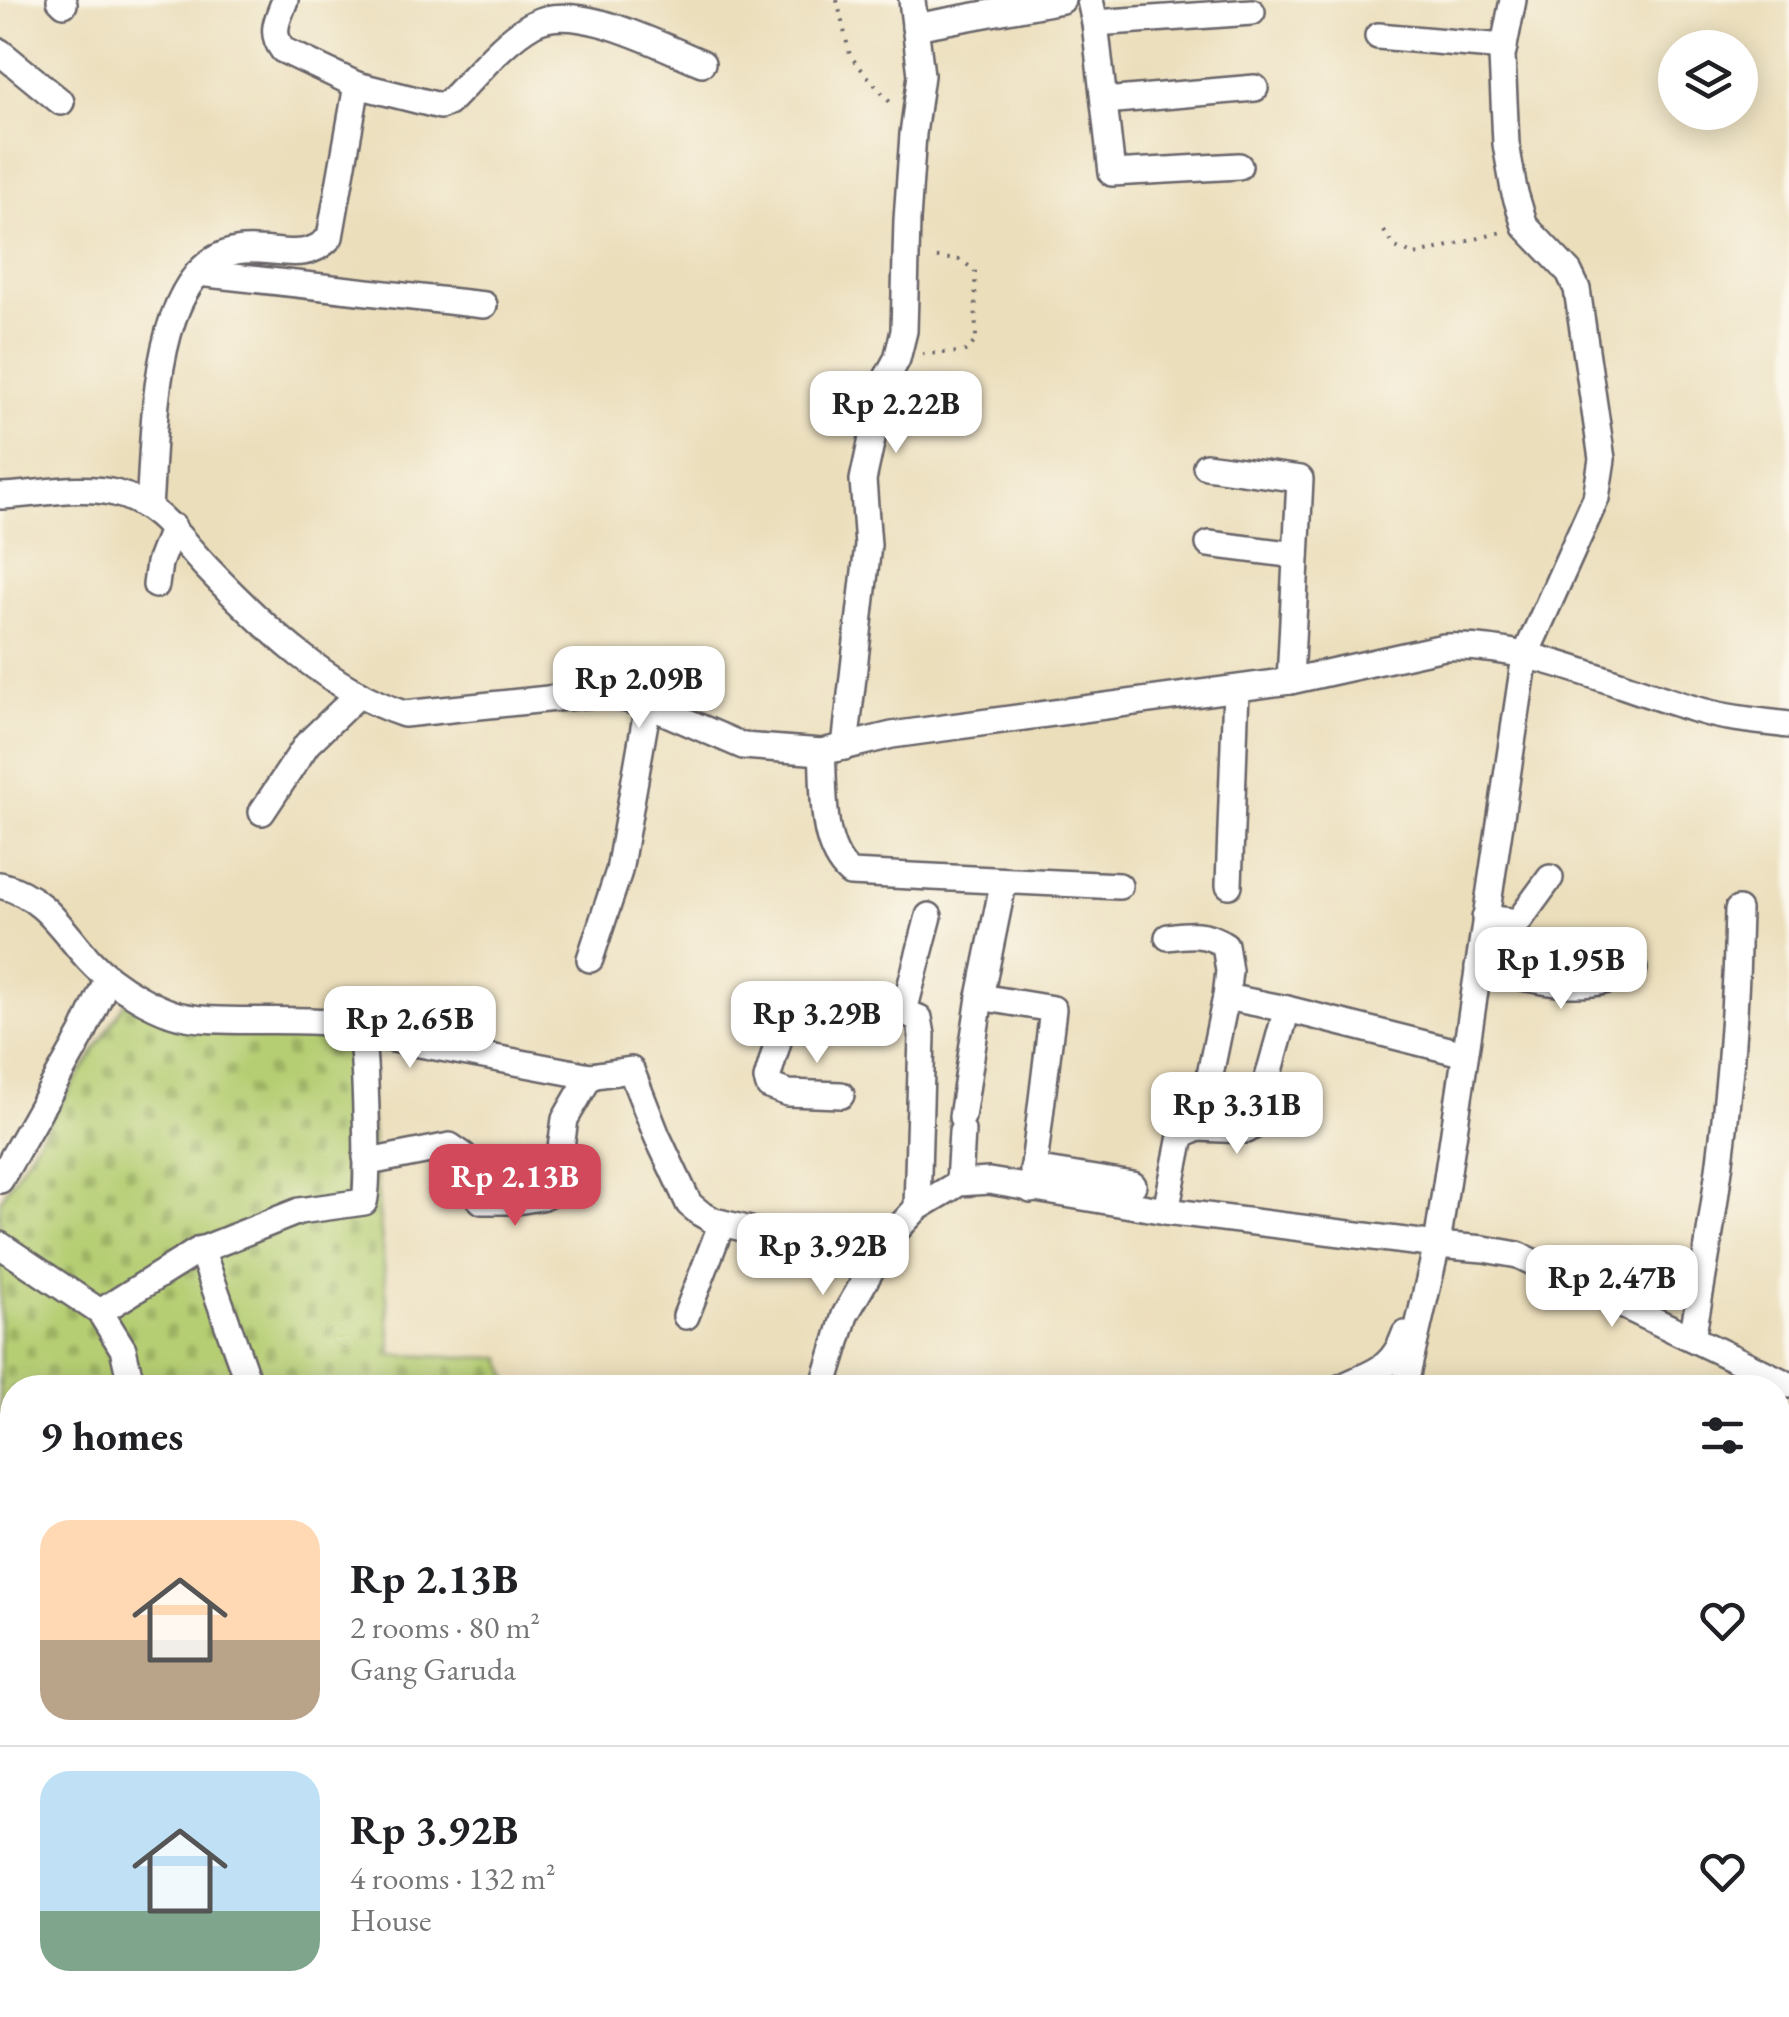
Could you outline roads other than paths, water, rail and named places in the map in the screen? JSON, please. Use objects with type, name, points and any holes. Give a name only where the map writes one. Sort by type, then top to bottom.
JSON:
[{"type":"street","points":[[285,0],[274,30],[283,50],[356,85],[440,106],[448,104],[517,35],[535,22],[560,15],[613,27],[702,63]]},
{"type":"street","points":[[912,0],[921,75],[913,134],[904,330],[897,358],[884,382],[864,480],[868,546],[833,750],[830,847],[850,873],[1118,886]]},
{"type":"street","points":[[916,28],[1062,0]]},
{"type":"street","points":[[1406,1375],[1465,1054],[1525,656],[1596,498],[1602,459],[1578,289],[1569,272],[1524,226],[1506,144],[1504,47],[1513,0]]},
{"type":"street","points":[[1239,166],[1112,173],[1092,11],[1252,12]]},
{"type":"street","points":[[1378,36],[1504,47]]},
{"type":"street","points":[[0,52],[61,102]]},
{"type":"street","points":[[149,506],[163,357],[182,296],[198,273],[239,250],[308,254],[330,237],[356,85]]},
{"type":"street","points":[[1104,101],[1255,88]]},
{"type":"street","points":[[198,273],[484,305]]},
{"type":"street","points":[[1206,466],[1300,479],[1290,681]]},
{"type":"street","points":[[0,496],[87,490],[112,492],[149,506],[173,527],[207,568],[312,663],[359,694],[404,714],[605,693],[648,705],[744,746],[833,750],[892,735],[1290,681],[1444,647],[1489,648],[1525,656],[1703,712],[1789,726]]},
{"type":"street","points":[[156,585],[159,562],[173,527]]},
{"type":"street","points":[[1208,544],[1296,555]]},
{"type":"street","points":[[1229,885],[1236,689]]},
{"type":"street","points":[[262,812],[307,744],[359,694]]},
{"type":"street","points":[[590,960],[619,871],[648,705]]},
{"type":"street","points":[[1485,918],[1518,922],[1550,878]]},
{"type":"street","points":[[0,885],[38,903],[108,978],[177,1015],[224,1023],[332,1022],[358,1028],[361,1033],[367,1194],[364,1202],[298,1211],[201,1250],[100,1312]]},
{"type":"street","points":[[959,1184],[962,1124],[980,996],[1001,894]]},
{"type":"street","points":[[1692,1338],[1719,1184],[1736,1023],[1738,910]]},
{"type":"street","points":[[904,1012],[930,916]]},
{"type":"street","points":[[1168,937],[1208,936],[1225,945],[1226,997],[1198,1128]]},
{"type":"street","points":[[1478,966],[1561,984],[1590,985],[1616,980],[1634,969]]},
{"type":"street","points":[[0,1180],[82,1034],[108,978]]},
{"type":"street","points":[[980,996],[1053,1009],[1032,1180]]},
{"type":"street","points":[[1226,997],[1465,1054]]},
{"type":"street","points":[[841,1095],[788,1094],[769,1086],[766,1079],[786,1014],[801,1009],[836,1008],[904,1012],[919,1018],[922,1035],[917,1208]]},
{"type":"street","points":[[1166,1211],[1182,1136],[1198,1128],[1247,1130],[1255,1126],[1287,1009]]},
{"type":"street","points":[[361,1033],[590,1076],[631,1070],[656,1136],[689,1204],[722,1223],[767,1234],[839,1228],[890,1237]]},
{"type":"street","points":[[366,1157],[379,1160],[450,1146],[464,1155],[466,1182],[482,1200],[541,1198],[555,1190],[565,1118],[590,1076]]},
{"type":"street","points":[[1032,1180],[1166,1211],[1518,1255],[1768,1375]]},
{"type":"street","points":[[827,1375],[845,1315],[890,1237],[917,1208],[959,1184],[1032,1180],[1133,1185]]},
{"type":"street","points":[[686,1316],[722,1223]]},
{"type":"street","points":[[0,1244],[100,1312],[124,1350],[129,1375]]},
{"type":"street","points":[[1369,1375],[1398,1354],[1431,1245]]},
{"type":"street","points":[[201,1250],[245,1375]]}]
